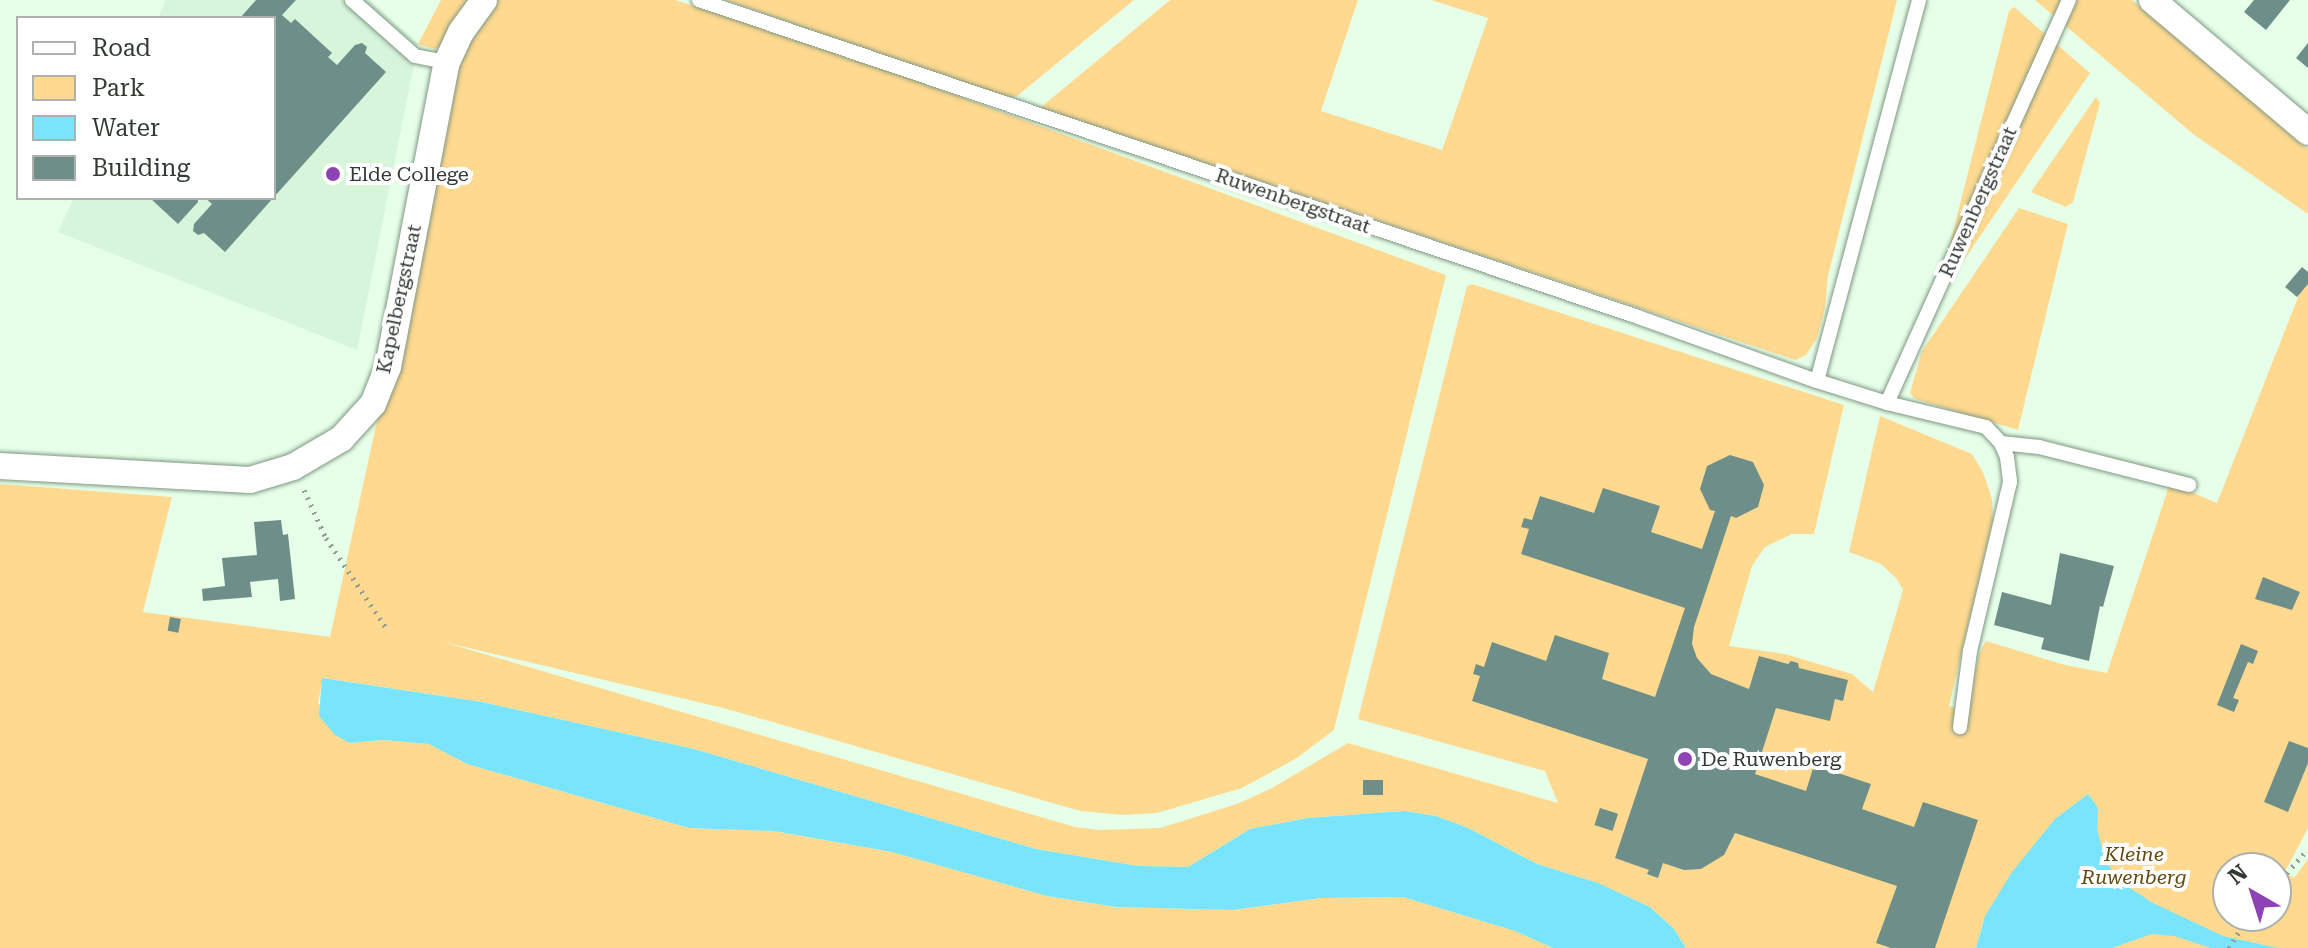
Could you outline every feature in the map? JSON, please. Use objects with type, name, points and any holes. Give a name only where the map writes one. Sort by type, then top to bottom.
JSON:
[{"type":"street","name":"Kapelbergstraat","points":[[0,466],[250,480],[293,467],[341,439],[373,404],[388,367],[447,62],[461,32],[484,0]]},
{"type":"street","points":[[2152,0],[2308,132]]},
{"type":"lane","points":[[352,0],[415,56],[447,62]]},
{"type":"lane","name":"Ruwenbergstraat","points":[[699,0],[1638,317],[1817,381],[1887,403],[1986,427],[2001,443]]},
{"type":"lane","points":[[1817,381],[1919,0]]},
{"type":"lane","name":"Ruwenbergstraat","points":[[1887,403],[2069,0]]},
{"type":"lane","points":[[1960,727],[1970,651],[2010,482],[2007,457],[2001,443],[2039,447],[2189,485]]},
{"type":"path","points":[[293,467],[326,538],[385,626]]},
{"type":"path","points":[[2306,859],[2308,849]]},
{"type":"shaded area","name":"Elde College","points":[[166,0],[369,0],[418,44],[357,350],[58,232],[73,200],[276,200],[276,16],[159,16]]},
{"type":"green space","points":[[441,0],[473,0],[448,45],[434,49],[418,44]]},
{"type":"green space","name":"Kleine Ruwenberg","points":[[491,0],[675,0],[844,54],[1446,275],[1334,730],[1297,758],[1242,788],[1157,813],[1123,815],[1080,811],[727,709],[443,642],[1075,827],[1099,830],[1160,828],[1237,804],[1272,788],[1348,743],[1558,803],[1545,771],[1358,719],[1467,286],[1472,284],[1844,405],[1814,534],[1792,534],[1765,547],[1752,566],[1729,646],[1785,654],[1852,674],[1873,692],[1903,590],[1897,579],[1881,564],[1849,552],[1880,416],[1972,454],[1983,472],[1992,499],[1993,520],[1949,706],[1967,711],[1979,654],[1986,641],[2065,665],[2107,673],[2170,483],[2217,503],[2308,272],[2308,828],[2292,859],[2292,852],[2212,852],[2212,932],[2292,932],[2292,877],[2308,859],[2308,948],[1980,948],[1985,916],[1976,948],[1686,948],[1674,929],[1650,907],[1597,883],[1537,864],[1468,828],[1436,816],[1404,811],[1308,818],[1250,829],[1188,867],[1138,866],[1036,849],[694,749],[482,702],[323,678],[318,703],[350,743],[383,740],[429,744],[467,764],[689,828],[774,831],[892,852],[1047,896],[1116,907],[1233,910],[1321,898],[1403,897],[1515,931],[1553,948],[0,948],[0,484],[172,497],[143,612],[330,637],[453,71]]},
{"type":"green space","points":[[725,0],[1134,0],[1016,97],[1000,96]]},
{"type":"green space","points":[[1170,0],[1358,0],[1321,111],[1442,150],[1488,18],[1431,0],[1897,0],[1828,276],[1825,308],[1817,338],[1806,355],[1795,360],[1040,108]]},
{"type":"green space","points":[[2035,0],[2132,0],[2308,149],[2308,214],[2193,134]]},
{"type":"green space","points":[[2014,7],[2090,73],[1960,266],[1938,291],[2009,11]]},
{"type":"green space","points":[[2096,97],[2100,103],[2073,202],[2066,207],[2031,192]]},
{"type":"green space","points":[[2019,208],[2068,224],[2018,430],[1915,399],[1910,393],[1922,351]]},
{"type":"water","points":[[322,678],[482,702],[694,749],[1036,849],[1138,866],[1188,867],[1250,829],[1308,818],[1404,811],[1436,816],[1468,828],[1537,864],[1598,883],[1650,907],[1674,929],[1686,948],[1553,948],[1515,931],[1403,897],[1321,898],[1233,910],[1116,907],[1047,896],[892,852],[774,831],[689,828],[467,764],[429,744],[383,740],[350,743],[335,735],[319,716]]},
{"type":"water","points":[[2088,794],[2098,808],[2097,829],[2105,860],[2119,881],[2153,903],[2212,932],[2278,948],[2211,948],[2174,936],[2152,934],[2112,948],[1976,948],[1985,916],[2012,872],[2055,819]]},
{"type":"building","points":[[256,0],[296,0],[282,15],[291,23],[295,19],[332,53],[328,57],[337,65],[355,45],[362,43],[367,47],[365,53],[386,72],[276,195],[276,16],[242,16]]},
{"type":"building","points":[[2254,0],[2290,0],[2266,30],[2244,12]]},
{"type":"building","points":[[2308,43],[2308,68],[2296,58]]},
{"type":"building","points":[[152,200],[198,200],[178,224]]},
{"type":"building","points":[[207,200],[271,200],[225,252],[204,233],[198,235],[193,231],[194,224],[212,204]]},
{"type":"building","points":[[2302,267],[2308,272],[2308,284],[2297,297],[2285,287]]},
{"type":"building","points":[[1730,455],[1753,462],[1764,485],[1758,507],[1736,518],[1731,516],[1694,627],[1692,644],[1697,658],[1711,674],[1749,689],[1759,656],[1788,664],[1791,661],[1798,663],[1799,668],[1848,680],[1843,701],[1835,699],[1830,721],[1776,708],[1755,774],[1806,791],[1814,765],[1871,784],[1862,809],[1914,827],[1923,802],[1978,820],[1935,948],[1891,948],[1876,943],[1897,886],[1735,833],[1724,855],[1701,869],[1684,870],[1663,863],[1658,878],[1647,874],[1649,870],[1615,858],[1648,759],[1472,701],[1480,676],[1473,674],[1476,664],[1484,667],[1492,642],[1546,661],[1555,635],[1609,653],[1602,679],[1655,697],[1685,608],[1521,554],[1529,529],[1521,527],[1524,518],[1532,520],[1540,496],[1594,513],[1603,488],[1660,506],[1651,532],[1702,549],[1715,511],[1710,510],[1700,489],[1707,466]]},
{"type":"building","points":[[281,520],[283,535],[288,534],[295,599],[280,601],[278,579],[250,582],[252,597],[203,601],[202,589],[225,586],[222,558],[257,555],[254,522]]},
{"type":"building","points":[[2060,553],[2114,566],[2103,607],[2100,606],[2089,661],[2041,649],[2044,638],[1994,625],[2002,592],[2051,605]]},
{"type":"building","points":[[2263,577],[2300,592],[2292,610],[2255,599]]},
{"type":"building","points":[[170,617],[181,619],[178,633],[168,631]]},
{"type":"building","points":[[2241,644],[2258,651],[2253,664],[2248,662],[2233,698],[2239,700],[2234,712],[2217,705]]},
{"type":"building","points":[[2289,741],[2308,748],[2308,763],[2288,812],[2264,802]]},
{"type":"building","points":[[1363,780],[1383,780],[1383,795],[1363,795]]},
{"type":"building","points":[[1600,808],[1618,814],[1613,831],[1594,825]]},
{"type":"place","name":"Elde College","points":[[333,174]]},
{"type":"place","name":"De Ruwenberg","points":[[1685,759]]}]
